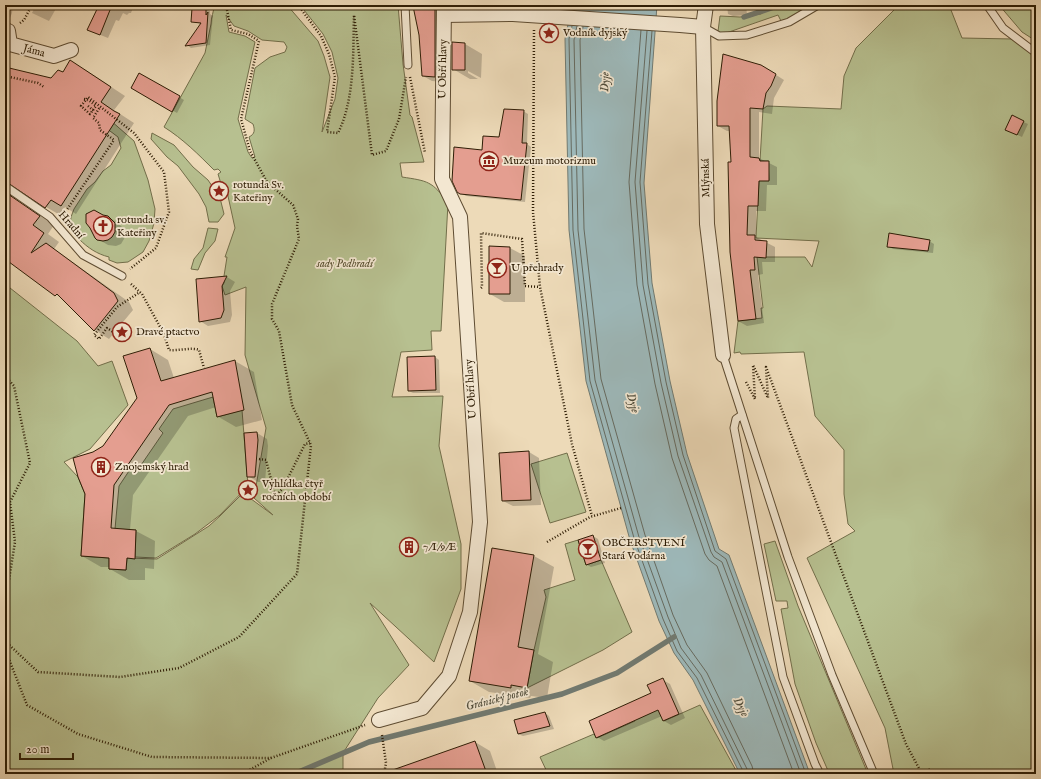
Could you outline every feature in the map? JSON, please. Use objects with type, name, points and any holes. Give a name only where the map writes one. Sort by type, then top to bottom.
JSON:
[{"type":"street","name":"Mlýnská","points":[[706,5],[703,27],[707,224],[723,354]]},
{"type":"street","points":[[444,10],[703,27]]},
{"type":"street","name":"U Obří hlavy","points":[[379,720],[422,708],[449,676],[470,612],[480,522],[460,217],[442,179],[444,10]]},
{"type":"street","name":"Jáma","points":[[6,30],[10,44],[54,56],[72,50]]},
{"type":"lane","points":[[405,5],[408,65]]},
{"type":"lane","points":[[703,27],[719,36],[747,36],[790,22],[818,5]]},
{"type":"lane","points":[[987,5],[1003,28],[1036,53]]},
{"type":"lane","name":"Hradní","points":[[5,186],[50,217],[83,255],[122,276]]},
{"type":"lane","points":[[723,354],[788,557],[832,675],[874,774]]},
{"type":"lane","points":[[742,416],[736,419],[734,428],[783,677],[820,774]]},
{"type":"path","points":[[6,30],[24,20],[32,5]]},
{"type":"path","points":[[5,641],[38,672],[120,676],[179,668],[240,637],[297,574],[311,445],[292,405],[279,331],[272,319],[272,304],[299,239],[297,226],[298,219],[293,205],[267,182],[250,150],[241,119],[259,41],[248,34],[231,30],[226,5]]},
{"type":"path","points":[[298,5],[321,36],[329,54],[335,77],[327,132],[338,133],[343,122],[353,75],[354,15],[372,155],[386,151],[399,119],[408,65]]},
{"type":"path","points":[[540,16],[533,212],[540,287],[572,444],[592,516]]},
{"type":"path","points":[[408,65],[426,157]]},
{"type":"path","points":[[5,76],[38,83],[44,87]]},
{"type":"path","points":[[84,99],[87,99],[89,100],[96,106],[90,114],[81,106],[84,102],[88,97],[134,133],[164,172],[169,212],[156,248],[122,276]]},
{"type":"path","points":[[88,106],[96,112]]},
{"type":"path","points":[[57,225],[114,140],[100,130],[99,123],[93,118],[100,107]]},
{"type":"path","points":[[465,290],[482,288],[481,233],[522,239],[525,286],[540,287]]},
{"type":"path","points":[[115,333],[107,328],[99,339],[94,335],[117,307],[141,293],[164,334],[168,350],[177,351],[195,348],[199,350],[204,368]]},
{"type":"path","points":[[744,378],[754,399],[753,365],[768,398],[766,368],[906,744],[922,774]]},
{"type":"path","points":[[5,376],[14,386],[30,463],[10,502],[16,542],[5,605]]},
{"type":"path","points":[[259,459],[266,460],[274,495],[277,495],[305,444],[310,443]]},
{"type":"path","points":[[547,542],[592,516],[621,508]]},
{"type":"path","points":[[5,649],[27,705],[78,734],[152,757],[271,758]]},
{"type":"path","points":[[242,774],[271,758],[379,720]]},
{"type":"path","points":[[382,735],[386,762],[384,774]]},
{"type":"green space","name":"sady Podhradí","points":[[214,5],[287,5],[318,41],[330,77],[322,132],[335,99],[338,78],[332,52],[323,34],[300,5],[398,5],[403,64],[410,115],[412,117],[424,162],[400,163],[402,177],[429,183],[438,190],[448,203],[441,331],[431,331],[432,350],[401,352],[392,397],[443,396],[439,446],[461,544],[461,589],[434,662],[370,603],[409,665],[378,698],[343,753],[343,774],[5,774],[5,284],[77,341],[98,366],[112,361],[128,405],[90,449],[64,462],[78,477],[85,494],[81,556],[109,558],[109,569],[126,570],[127,558],[157,559],[209,526],[243,493],[273,515],[254,498],[266,428],[245,355],[246,287],[225,295],[222,286],[224,283],[227,257],[225,257],[235,228],[226,187],[222,187],[218,174],[221,172],[218,169],[214,170],[184,142],[164,127],[205,53]],"holes":[[[226,15],[234,26],[248,31],[262,40],[284,42],[287,47],[285,52],[270,57],[255,68],[245,119],[253,124],[254,128],[254,132],[249,137],[255,157],[252,158],[248,152],[238,119],[255,42],[245,36],[229,32]]]},
{"type":"green space","points":[[774,5],[814,5],[783,25],[778,15],[729,32],[717,39],[720,16],[740,17],[761,14]]},
{"type":"green space","points":[[899,5],[949,5],[962,38],[1013,39],[1036,53],[1036,774],[932,774],[929,768],[931,774],[894,774],[885,728],[807,558],[855,531],[848,524],[844,494],[844,450],[815,416],[804,352],[734,353],[738,321],[762,318],[761,308],[763,308],[757,257],[805,257],[812,267],[819,241],[756,238],[759,180],[769,180],[768,161],[760,161],[763,109],[767,106],[841,109],[844,76],[856,48]]},
{"type":"green space","points":[[999,5],[1036,5],[1036,41],[1022,32]]},
{"type":"green space","points":[[110,120],[134,141],[148,180],[155,209],[154,223],[149,241],[143,252],[128,262],[117,263],[109,260],[109,257],[86,245],[79,239],[81,237],[79,235],[76,237],[70,225],[74,209],[87,189],[95,182],[103,171],[111,165],[121,148],[118,137],[102,125]]},
{"type":"green space","points":[[152,133],[174,145],[193,167],[208,180],[220,198],[224,214],[218,222],[209,222],[206,207],[199,194],[178,166],[167,157],[151,139]]},
{"type":"green space","points":[[208,228],[218,229],[215,241],[205,253],[198,270],[191,269],[194,259],[203,248]]},
{"type":"green space","points":[[213,397],[217,417],[242,410],[248,486],[220,515],[195,534],[156,558],[135,557],[136,530],[115,529],[119,486],[133,465],[139,468],[163,433],[159,429],[173,409]]},
{"type":"green space","points":[[567,453],[586,512],[550,523],[531,464]]},
{"type":"green space","points":[[578,540],[586,565],[601,560],[632,632],[603,650],[527,688],[546,597],[544,590],[575,580],[565,544]]},
{"type":"green space","points":[[775,541],[798,606],[868,774],[841,774],[836,770],[829,773],[816,743],[795,684],[781,609],[788,608],[787,601],[776,601],[764,544]]},
{"type":"green space","points":[[700,705],[738,774],[548,774],[540,757],[594,734],[597,738],[635,721],[633,717],[657,707],[664,721]]},
{"type":"water","name":"Dyje","points":[[572,5],[657,5],[644,183],[652,283],[670,381],[687,454],[719,549],[729,555],[810,774],[740,774],[693,680],[674,653],[659,621],[630,540],[586,381],[569,230],[565,39]]},
{"type":"building","points":[[99,5],[112,5],[100,35],[87,30]]},
{"type":"building","points":[[413,6],[435,7],[435,77],[422,76],[419,35]]},
{"type":"building","points":[[192,8],[206,8],[206,15],[208,12],[206,43],[185,46],[201,23],[191,22]]},
{"type":"building","points":[[452,42],[465,43],[465,70],[452,70]]},
{"type":"building","points":[[723,54],[761,65],[776,74],[766,93],[763,109],[750,108],[750,157],[759,158],[760,161],[769,161],[769,181],[759,181],[758,206],[748,206],[747,235],[755,235],[755,240],[767,241],[766,258],[754,257],[755,270],[750,270],[756,319],[738,321],[730,252],[728,162],[731,162],[729,126],[717,126],[717,101]]},
{"type":"building","points":[[70,60],[111,87],[101,102],[120,114],[61,206],[51,200],[45,208],[5,181],[5,67],[51,78],[58,70],[63,72]]},
{"type":"building","points":[[139,73],[180,96],[172,112],[131,88]]},
{"type":"building","name":"Muzeum motorizmu","points":[[504,109],[524,110],[522,143],[527,143],[521,200],[460,194],[457,192],[452,181],[454,147],[482,150],[483,136],[499,137]]},
{"type":"building","points":[[1012,115],[1024,121],[1017,135],[1005,130]]},
{"type":"building","points":[[5,192],[40,216],[33,225],[44,233],[31,253],[46,243],[114,293],[118,301],[94,331],[57,294],[55,296],[5,259]]},
{"type":"building","name":"rotunda sv. Kateřiny","points":[[94,210],[108,216],[115,223],[115,232],[108,240],[97,240],[86,223],[86,214]]},
{"type":"building","points":[[889,233],[930,240],[928,251],[887,247]]},
{"type":"building","points":[[489,246],[510,247],[510,294],[489,294]]},
{"type":"building","points":[[227,276],[222,286],[224,310],[221,318],[199,322],[196,279]]},
{"type":"building","name":"Znojemský hrad","points":[[150,348],[161,381],[235,360],[244,410],[217,417],[212,392],[169,405],[114,485],[111,528],[136,530],[135,559],[127,558],[126,570],[109,569],[109,558],[81,556],[85,494],[78,477],[73,458],[93,452],[103,446],[137,398],[123,356]]},
{"type":"building","points":[[435,356],[436,390],[408,391],[407,357]]},
{"type":"building","points":[[257,432],[258,440],[255,477],[247,477],[244,433]]},
{"type":"building","points":[[529,451],[531,500],[502,501],[499,453]]},
{"type":"building","points":[[593,535],[601,560],[586,565],[578,540]]},
{"type":"building","points":[[492,548],[534,555],[518,647],[534,650],[527,688],[511,685],[511,688],[469,681]]},
{"type":"building","points":[[663,678],[679,714],[663,721],[658,710],[596,738],[589,721],[651,693],[647,685]]},
{"type":"building","points":[[545,712],[550,726],[518,734],[514,720]]},
{"type":"building","points":[[475,741],[487,774],[387,774],[387,772]]},
{"type":"waterway","points":[[744,17],[780,5]]},
{"type":"waterway","name":"Gránický potok","points":[[294,774],[369,742],[562,694],[617,673],[674,637]]},
{"type":"place","name":"Vodník dyjský","points":[[549,33]]},
{"type":"place","name":"Muzeum motorizmu","points":[[489,161]]},
{"type":"place","name":"rotunda Sv. Kateřiny","points":[[219,191]]},
{"type":"place","name":"rotunda sv. Kateřiny","points":[[103,226]]},
{"type":"place","name":"U přehrady","points":[[497,268]]},
{"type":"place","name":"Dravé ptactvo","points":[[122,332]]},
{"type":"place","name":"Znojemský hrad","points":[[101,467]]},
{"type":"place","name":"Vyhlídka čtyř ročních období","points":[[248,490]]},
{"type":"place","name":"7/I/9/E","points":[[409,547]]},
{"type":"place","name":"OBČERSTVENÍ Stará Vodárna","points":[[588,549]]}]
